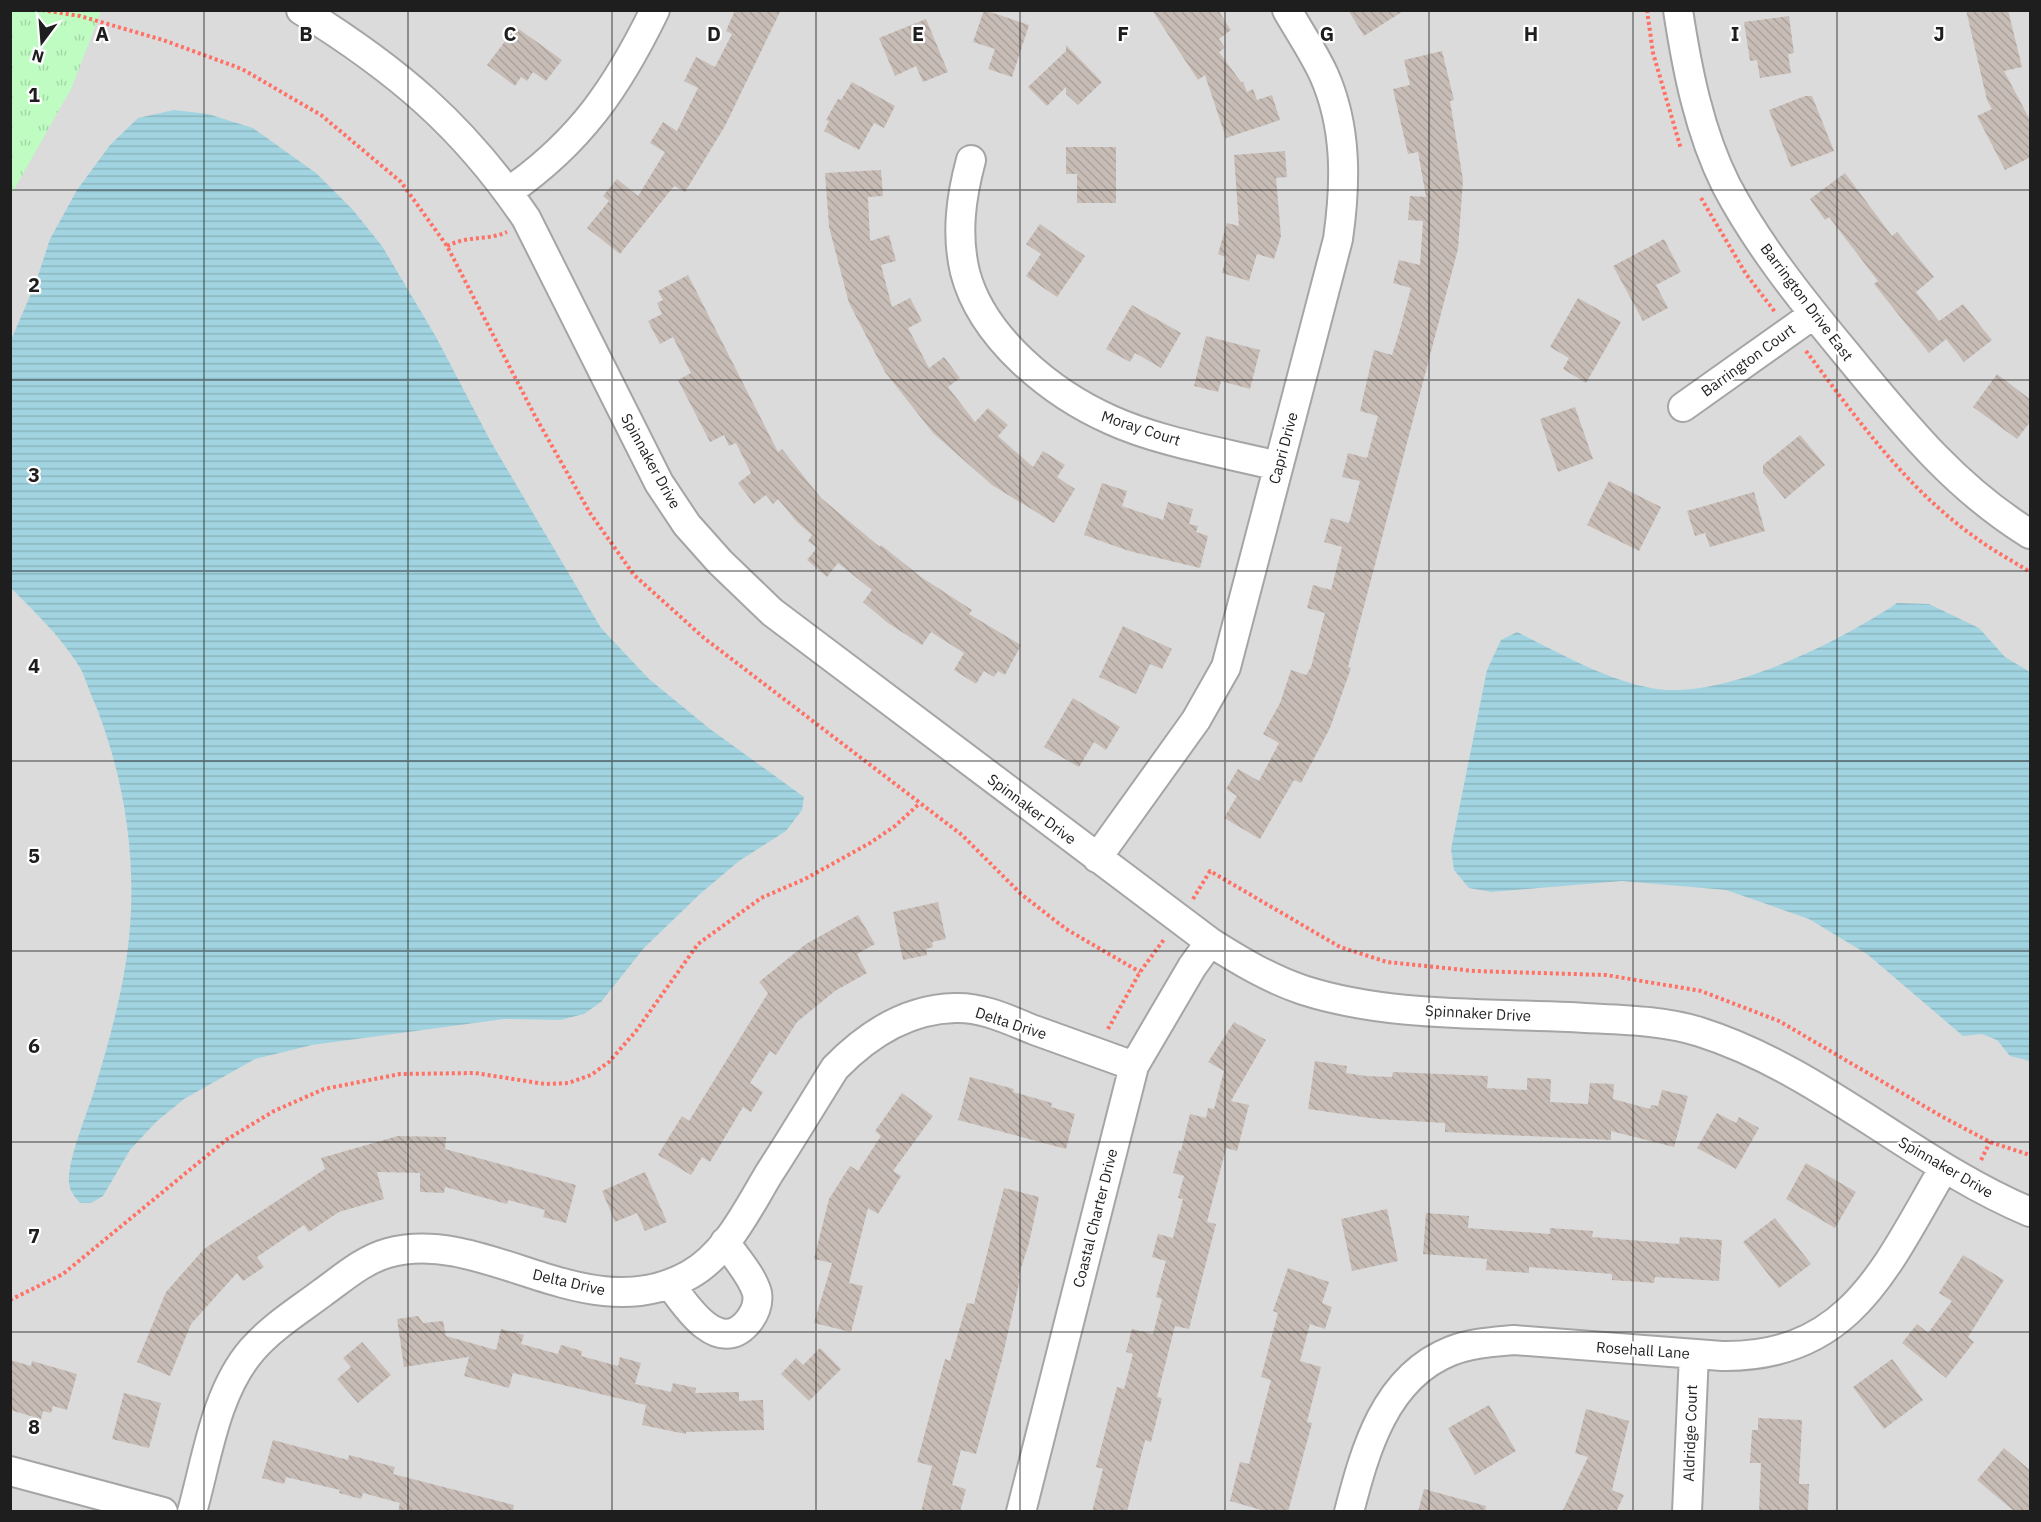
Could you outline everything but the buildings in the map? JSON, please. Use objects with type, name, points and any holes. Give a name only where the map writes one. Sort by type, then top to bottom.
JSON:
[{"type":"street","name":"Spinnaker Drive","points":[[301,10],[359,46],[404,80],[453,126],[508,192],[526,218],[659,483],[687,525],[720,562],[772,612],[1210,942],[1255,970],[1303,990],[1360,1004],[1410,1009],[1634,1021],[1698,1032],[1754,1053],[1944,1168],[2031,1212]]},
{"type":"street","points":[[508,192],[549,161],[582,129],[614,88],[655,10]]},
{"type":"street","name":"Capri Drive","points":[[1097,858],[1196,720],[1226,667],[1338,239],[1344,196],[1344,157],[1338,118],[1324,75],[1287,10]]},
{"type":"street","name":"Barrington Drive East","points":[[1678,10],[1694,93],[1726,184],[1751,227],[1814,314],[1942,467],[1984,501],[2031,534]]},
{"type":"street","name":"Moray Court","points":[[971,160],[962,192],[960,238],[966,274],[981,307],[1003,340],[1026,365],[1077,403],[1113,421],[1149,434],[1278,466]]},
{"type":"street","name":"Barrington Court","points":[[1683,407],[1814,314]]},
{"type":"street","name":"Coastal Charter Drive","points":[[1020,1512],[1134,1066],[1192,967],[1210,942]]},
{"type":"street","name":"Delta Drive","points":[[192,1512],[221,1407],[234,1377],[251,1351],[274,1328],[363,1263],[389,1253],[423,1249],[459,1254],[588,1289],[618,1293],[670,1284],[702,1266],[725,1242],[835,1068],[858,1044],[888,1026],[922,1013],[955,1008],[984,1011],[1134,1066]]},
{"type":"street","name":"Rosehall Lane","points":[[1349,1512],[1360,1468],[1376,1427],[1395,1394],[1422,1368],[1450,1351],[1481,1343],[1514,1340],[1694,1354],[1757,1355],[1791,1347],[1830,1328],[1862,1300],[1944,1168]]},
{"type":"street","points":[[670,1284],[692,1315],[714,1331],[734,1332],[744,1327],[752,1317],[757,1305],[757,1293],[725,1242]]},
{"type":"street","name":"Aldridge Court","points":[[1687,1512],[1694,1354]]},
{"type":"street","points":[[10,1471],[163,1512]]},
{"type":"path","points":[[42,10],[80,16],[163,40],[242,69],[321,115],[401,182],[447,246],[535,416],[590,513],[634,575],[704,638],[962,835],[1021,894],[1066,930],[1140,972]]},
{"type":"path","points":[[447,246],[461,239],[476,236],[494,237],[509,231]]},
{"type":"path","points":[[10,1300],[63,1274],[226,1140],[274,1111],[324,1089],[400,1074],[475,1072],[545,1084],[568,1083],[591,1074],[609,1062],[630,1037],[698,944],[761,898],[805,879],[870,843],[895,826],[920,803]]},
{"type":"path","points":[[1189,905],[1210,871]]},
{"type":"path","points":[[1108,1029],[1140,972],[1168,932]]},
{"type":"path","points":[[1977,1168],[1990,1142]]},
{"type":"shaded area","points":[[11,11],[2030,11],[2030,1511],[11,1511]]},
{"type":"green space","points":[[11,10],[101,11],[72,87],[11,195]]},
{"type":"water","points":[[174,110],[208,114],[253,128],[316,173],[353,210],[382,246],[436,337],[491,442],[601,628],[649,679],[710,729],[804,797],[802,810],[786,831],[739,861],[700,894],[644,948],[601,1002],[584,1014],[560,1020],[504,1019],[312,1045],[255,1059],[184,1099],[156,1122],[130,1150],[103,1196],[91,1203],[80,1203],[70,1189],[69,1174],[74,1150],[94,1091],[119,1001],[130,932],[130,854],[117,770],[83,673],[70,652],[54,633],[11,588],[11,340],[36,282],[50,239],[77,190],[110,145],[138,118]]},
{"type":"water","points":[[1897,603],[1929,604],[1979,628],[2005,657],[2030,672],[2030,1061],[2010,1056],[1997,1040],[1982,1034],[1963,1036],[1867,954],[1809,919],[1726,890],[1622,881],[1492,892],[1469,888],[1454,870],[1451,849],[1487,670],[1501,640],[1517,632],[1616,678],[1651,688],[1679,690],[1711,686],[1779,665],[1845,634]]}]
